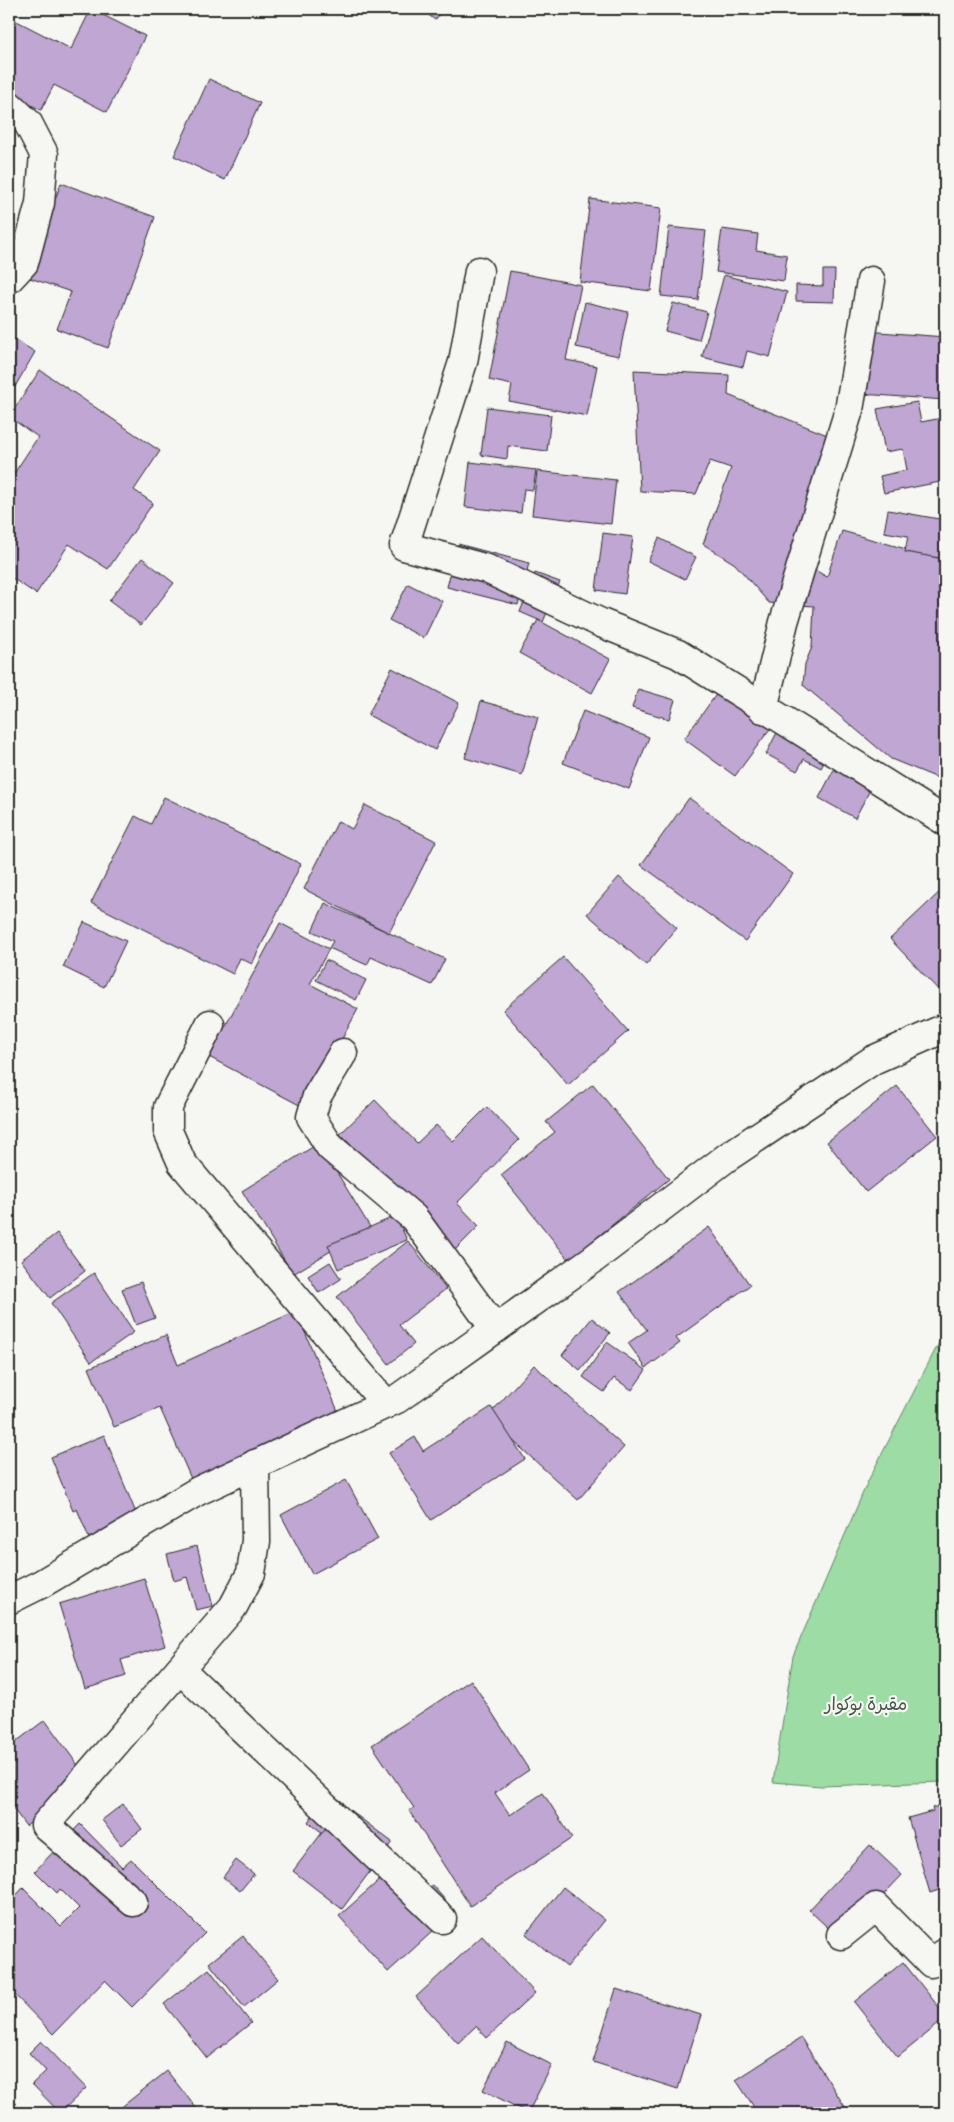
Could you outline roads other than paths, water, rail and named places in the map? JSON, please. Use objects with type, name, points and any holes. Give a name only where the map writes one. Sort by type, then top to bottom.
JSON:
[{"type":"street","points":[[9,105],[28,123],[44,154],[40,203],[24,263],[9,279]]},
{"type":"street","points":[[478,271],[463,362],[404,546],[487,569],[601,623],[678,654],[763,709],[945,821]]},
{"type":"street","points":[[763,709],[784,622],[849,410],[870,281]]},
{"type":"street","points":[[210,1024],[168,1107],[168,1131],[182,1163],[386,1404]]},
{"type":"street","points":[[9,1600],[41,1584],[198,1491],[397,1399],[592,1260],[726,1158],[873,1060],[945,1028]]},
{"type":"street","points":[[343,1054],[317,1096],[311,1116],[330,1147],[414,1218],[495,1329]]},
{"type":"street","points":[[133,1902],[45,1825],[233,1608],[251,1573],[256,1541],[255,1464]]},
{"type":"street","points":[[180,1669],[442,1919]]},
{"type":"street","points":[[840,1935],[876,1908],[931,1963],[945,1952]]},
{"type":"park label","name":"مقبرة بوكوار","points":[[866,1704]]}]
